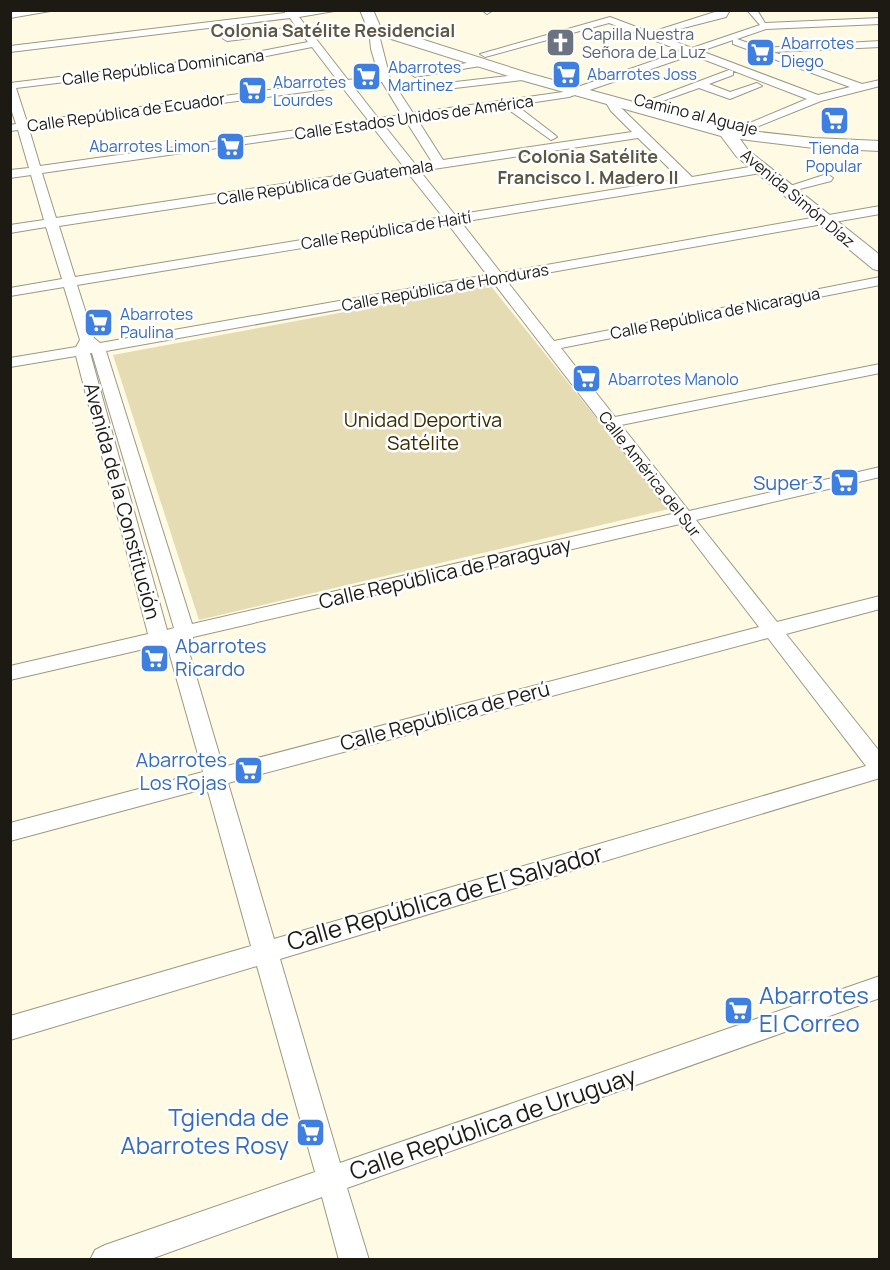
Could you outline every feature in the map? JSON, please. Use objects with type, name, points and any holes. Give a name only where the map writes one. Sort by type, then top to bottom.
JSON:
[{"type":"main road","name":"Camino al Aguaje","points":[[370,20],[484,58],[593,86],[739,129]]},
{"type":"main road","name":"Camino al Aguaje","points":[[484,58],[526,77],[611,101],[739,129],[879,146]]},
{"type":"main road","name":"Avenida Simón Díaz","points":[[739,129],[742,153],[831,219],[879,249]]},
{"type":"main road","name":"Avenida Simón Díaz","points":[[739,129],[743,141],[796,186],[879,265]]},
{"type":"street","points":[[10,15],[52,10]]},
{"type":"street","points":[[10,49],[294,18],[336,10]]},
{"type":"street","points":[[660,31],[723,15],[726,10]]},
{"type":"street","points":[[751,10],[761,22]]},
{"type":"street","points":[[227,38],[294,18]]},
{"type":"street","name":"Calle América del Sur","points":[[294,18],[879,769]]},
{"type":"street","points":[[370,20],[385,78],[439,164]]},
{"type":"street","points":[[415,74],[484,58],[610,20],[817,99]]},
{"type":"street","name":"Calle Estados Unidos de América","points":[[10,174],[509,105],[578,92],[765,26],[879,21]]},
{"type":"street","points":[[737,42],[859,87]]},
{"type":"street","name":"Calle República Dominicana","points":[[10,86],[258,55],[314,44]]},
{"type":"street","points":[[758,50],[879,44]]},
{"type":"street","points":[[650,102],[729,74]]},
{"type":"street","points":[[438,87],[467,86],[526,77]]},
{"type":"street","name":"Calle República de Ecuador","points":[[16,127],[385,78]]},
{"type":"street","points":[[739,129],[817,99],[879,83]]},
{"type":"street","points":[[700,84],[730,96],[757,86]]},
{"type":"street","name":"Avenida de la Constitución","points":[[10,86],[16,127],[35,170],[182,642],[213,777],[354,1260]]},
{"type":"street","points":[[611,101],[615,109],[689,181]]},
{"type":"street","points":[[509,105],[552,137]]},
{"type":"street","name":"Calle República de Guatemala","points":[[10,229],[640,134]]},
{"type":"street","name":"Calle República de Haití","points":[[10,292],[761,169]]},
{"type":"street","points":[[796,186],[827,178]]},
{"type":"street","name":"Calle República de Honduras","points":[[10,363],[89,346],[497,278],[879,210]]},
{"type":"street","name":"Calle República de Nicaragua","points":[[550,346],[879,280]]},
{"type":"street","name":"Avenida de la Constitución","points":[[89,346],[159,638],[182,642]]},
{"type":"street","points":[[610,423],[879,368]]},
{"type":"street","name":"Calle República de Paraguay","points":[[182,642],[879,472]]},
{"type":"street","name":"Calle República de Perú","points":[[10,832],[879,602]]},
{"type":"street","points":[[10,673],[159,638]]},
{"type":"street","name":"Calle República de El Salvador","points":[[10,1028],[879,769]]},
{"type":"street","name":"Calle República de Uruguay","points":[[105,1260],[879,987]]},
{"type":"green space","name":"Unidad Deportiva Satélite","points":[[490,285],[669,509],[199,620],[113,355]]},
{"type":"place","name":"Capilla Nuestra Señora de La Luz","points":[[561,43]]},
{"type":"place","name":"Abarrotes Diego","points":[[760,52]]},
{"type":"place","name":"Abarrotes Joss","points":[[566,74]]},
{"type":"place","name":"Abarrotes Martinez","points":[[367,76]]},
{"type":"place","name":"Abarrotes Lourdes","points":[[252,91]]},
{"type":"place","name":"Tienda Popular","points":[[834,120]]},
{"type":"place","name":"Abarrotes Limon","points":[[231,146]]},
{"type":"place","name":"Abarrotes Paulina","points":[[99,323]]},
{"type":"place","name":"Abarrotes Manolo","points":[[587,379]]},
{"type":"place","name":"Super 3","points":[[844,483]]},
{"type":"place","name":"Abarrotes Ricardo","points":[[154,658]]},
{"type":"place","name":"Abarrotes Los Rojas","points":[[248,771]]},
{"type":"place","name":"Abarrotes El Correo","points":[[738,1010]]},
{"type":"place","name":"Tgienda de Abarrotes Rosy","points":[[310,1132]]},
{"type":"district","name":"Colonia Satélite Residencial","points":[[333,31]]},
{"type":"district","name":"Colonia Satélite Francisco I. Madero II","points":[[588,167]]}]
